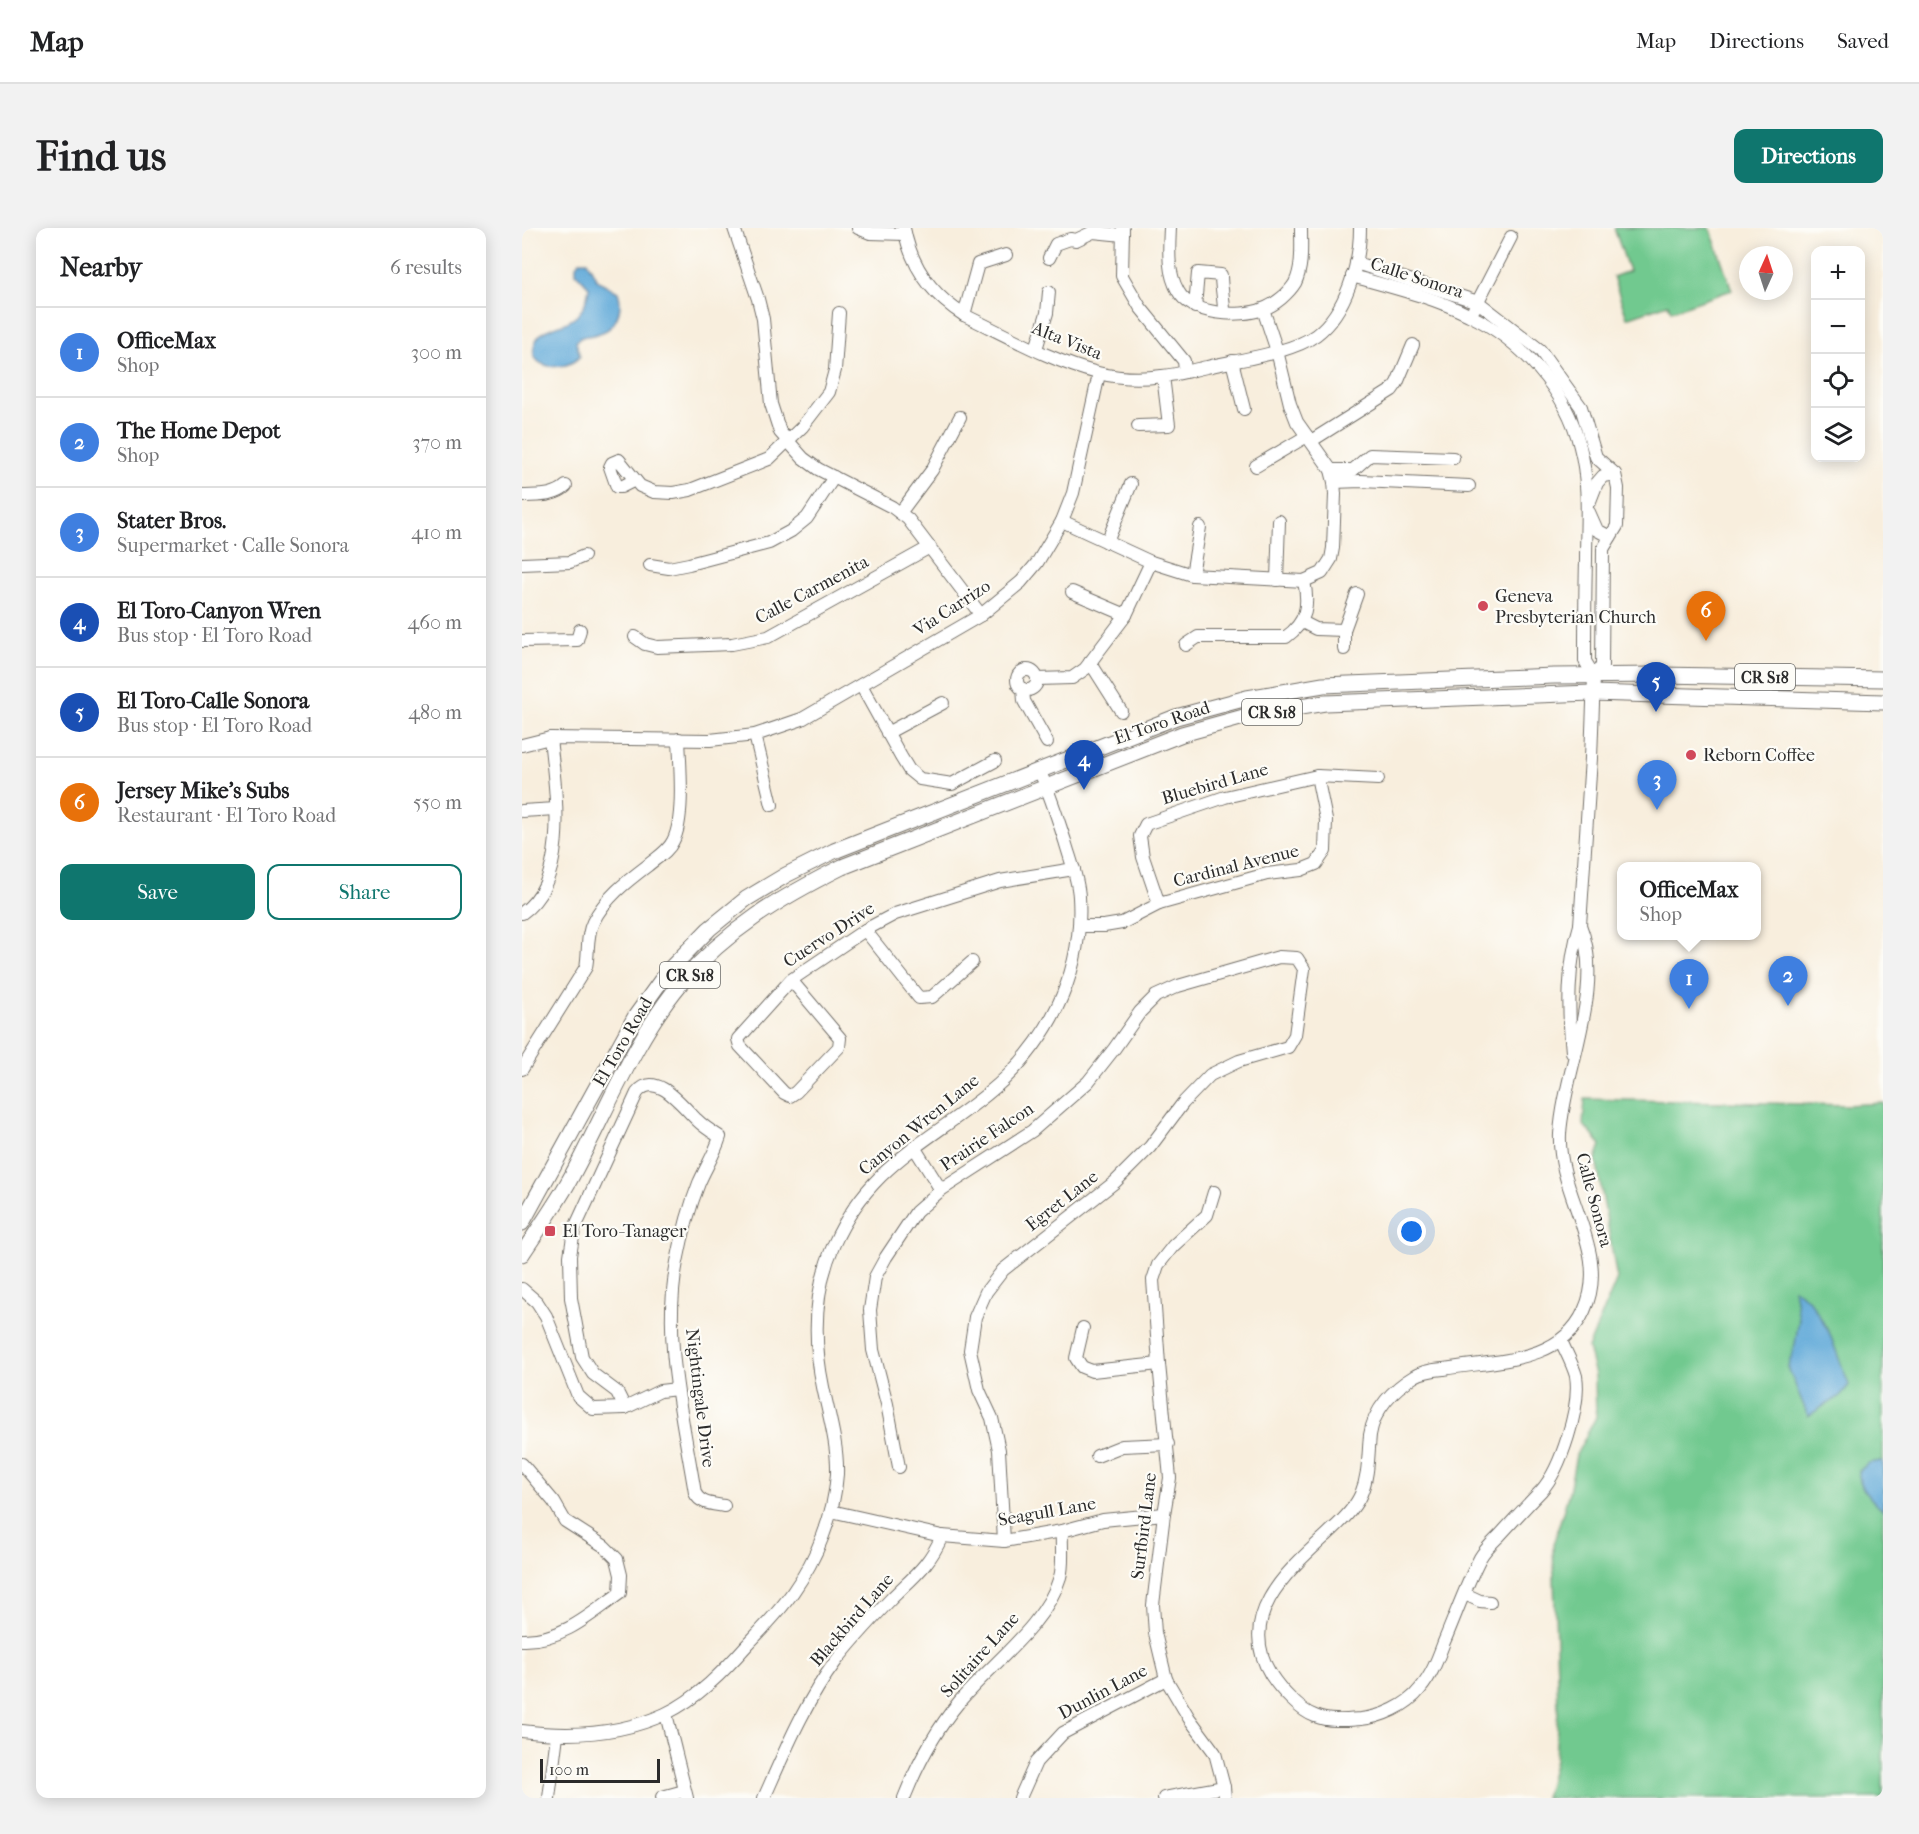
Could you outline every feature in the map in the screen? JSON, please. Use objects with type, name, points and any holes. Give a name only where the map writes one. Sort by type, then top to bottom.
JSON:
[{"type":"main road","name":"El Toro Road","points":[[522,1223],[634,1017],[668,971],[709,929],[746,899],[786,875],[834,851],[1176,717],[1247,698],[1323,685],[1554,675],[1883,679]]},
{"type":"main road","name":"El Toro Road","points":[[522,1254],[568,1183],[648,1028],[681,984],[721,943],[757,914],[842,867],[1182,734],[1251,715],[1304,706],[1325,703],[1592,693],[1883,702]]},
{"type":"street","points":[[734,228],[763,319],[774,417],[780,432],[803,458],[908,519],[981,615]]},
{"type":"street","points":[[858,228],[870,233],[905,231]]},
{"type":"street","points":[[1170,228],[1169,262],[1174,284],[1179,293],[1195,307],[1240,313],[1263,309],[1283,296],[1294,283],[1299,271],[1301,228]]},
{"type":"street","name":"Alta Vista","points":[[905,231],[912,255],[927,282],[939,297],[964,315],[1064,361],[1099,374],[1131,378],[1163,376],[1277,351],[1303,343],[1324,327],[1337,310],[1356,263],[1360,228]]},
{"type":"street","points":[[1049,258],[1056,244],[1070,239],[1076,240],[1093,232],[1123,232],[1122,276],[1140,307],[1184,361],[1185,371]]},
{"type":"street","name":"Calle Sonora","points":[[1470,315],[1511,237]]},
{"type":"street","points":[[964,315],[978,264],[1006,255]]},
{"type":"street","name":"Calle Sonora","points":[[1356,263],[1478,302],[1540,350],[1581,407],[1596,457],[1615,474],[1618,488],[1617,526],[1603,549],[1602,666],[1593,676]]},
{"type":"street","points":[[1195,307],[1198,273],[1221,275],[1224,312]]},
{"type":"street","name":"Calle Sonora","points":[[1352,276],[1404,291],[1470,315],[1518,346],[1546,377],[1568,415],[1580,445],[1588,508],[1585,661],[1593,676],[1591,758],[1580,925],[1570,974],[1569,1006],[1573,1060]]},
{"type":"street","points":[[1036,349],[1047,313],[1049,292]]},
{"type":"street","points":[[1062,521],[1151,562],[1192,575],[1304,581],[1322,573],[1330,559],[1335,494],[1332,476],[1297,422],[1263,309]]},
{"type":"street","points":[[635,480],[640,486],[654,492],[673,493],[690,490],[770,459],[802,427],[829,392],[836,369],[839,313]]},
{"type":"street","points":[[1256,466],[1392,390],[1413,345]]},
{"type":"street","points":[[1232,361],[1244,410]]},
{"type":"street","name":"Via Carrizo","points":[[522,745],[550,738],[710,740],[755,735],[802,719],[981,615],[1021,582],[1037,563],[1062,521],[1073,493],[1099,374]]},
{"type":"street","points":[[1138,426],[1169,425],[1163,376]]},
{"type":"street","points":[[900,513],[932,470],[960,417]]},
{"type":"street","points":[[1332,476],[1353,470],[1370,455],[1453,458]]},
{"type":"street","points":[[1360,465],[1361,481]]},
{"type":"street","name":"Calle Sonora","points":[[1610,537],[1597,530],[1588,508],[1597,483],[1603,476],[1615,474]]},
{"type":"street","points":[[1332,476],[1361,481],[1469,486]]},
{"type":"street","points":[[650,566],[669,568],[769,543],[791,531],[807,518],[834,477]]},
{"type":"street","points":[[1107,542],[1131,484]]},
{"type":"street","points":[[522,496],[559,492],[566,486]]},
{"type":"street","points":[[1277,580],[1279,521]]},
{"type":"street","points":[[1192,575],[1200,527]]},
{"type":"street","name":"Calle Carmenita","points":[[635,636],[645,644],[657,647],[732,644],[768,637],[930,547]]},
{"type":"street","points":[[522,564],[570,562],[584,556]]},
{"type":"street","points":[[1037,679],[1072,678],[1078,675],[1126,615],[1151,562]]},
{"type":"street","points":[[1186,645],[1198,637],[1286,638],[1302,622],[1307,606],[1304,581]]},
{"type":"street","points":[[1072,592],[1126,615]]},
{"type":"street","points":[[1344,650],[1344,630],[1357,594]]},
{"type":"street","points":[[1302,622],[1316,629],[1344,630]]},
{"type":"street","points":[[522,641],[577,640],[580,630]]},
{"type":"street","points":[[1090,662],[1121,711]]},
{"type":"street","points":[[1026,669],[1034,672],[1037,683],[1031,689],[1023,689],[1017,684],[1019,672],[1026,669]]},
{"type":"street","points":[[861,685],[909,770],[920,779],[952,784],[995,761]]},
{"type":"street","points":[[1023,689],[1024,701],[1047,742]]},
{"type":"street","points":[[887,733],[943,703]]},
{"type":"street","points":[[755,735],[772,806]]},
{"type":"street","points":[[522,913],[542,892],[552,866],[556,847],[556,809],[550,738]]},
{"type":"street","points":[[522,1069],[586,968],[589,935],[601,908],[621,886],[668,850],[674,840],[679,824],[679,740]]},
{"type":"street","name":"Canyon Wren Lane","points":[[522,1731],[557,1735],[604,1732],[666,1714],[690,1699],[726,1669],[793,1592],[813,1558],[831,1511],[836,1479],[836,1447],[817,1348],[817,1311],[828,1256],[843,1224],[876,1179],[914,1147],[987,1095],[1021,1064],[1049,1025],[1065,988],[1074,957],[1079,926],[1080,895],[1074,869],[1047,787],[1039,770]]},
{"type":"street","name":"Bluebird Lane","points":[[1159,904],[1143,857],[1140,836],[1146,824],[1225,797],[1317,777],[1378,779]]},
{"type":"street","name":"Cardinal Avenue","points":[[1079,926],[1122,923],[1159,904],[1267,874],[1301,870],[1316,864],[1324,851],[1326,820],[1317,777]]},
{"type":"street","points":[[522,811],[556,809]]},
{"type":"street","name":"Cuervo Drive","points":[[791,980],[840,1038],[841,1043],[790,1096],[784,1093],[740,1046],[738,1039],[791,980],[865,930],[895,914],[999,881],[1074,869]]},
{"type":"street","name":"Calle Sonora","points":[[1562,1341],[1586,1310],[1592,1279],[1592,1260],[1563,1170],[1560,1135],[1586,1000],[1588,966],[1586,941],[1580,925]]},
{"type":"street","points":[[865,930],[919,998],[932,997],[972,962]]},
{"type":"street","name":"Prairie Falcon","points":[[899,1467],[887,1404],[873,1350],[870,1310],[875,1277],[916,1212],[941,1190],[1032,1131],[1088,1082],[1140,1012],[1156,996],[1178,986],[1279,957],[1297,958]]},
{"type":"street","name":"Egret Lane","points":[[1004,1541],[999,1450],[992,1418],[979,1390],[970,1350],[975,1317],[986,1292],[1003,1270],[1115,1182],[1150,1146],[1183,1103],[1210,1075],[1239,1060],[1288,1047],[1295,1035],[1304,969],[1297,958]]},
{"type":"street","points":[[1569,1006],[1580,1005],[1586,1000]]},
{"type":"street","name":"Nightingale Drive","points":[[625,1408],[617,1392],[593,1374],[582,1357],[571,1298],[570,1256],[572,1234],[637,1093],[648,1084],[668,1091],[700,1123],[720,1137],[693,1200],[677,1262],[673,1293],[672,1340],[677,1389],[696,1497],[705,1503],[724,1506]]},
{"type":"street","points":[[914,1147],[941,1190]]},
{"type":"street","name":"Surfbird Lane","points":[[1214,1192],[1207,1215],[1173,1246],[1158,1265],[1153,1280],[1170,1478],[1153,1605],[1155,1633],[1166,1679],[1189,1718],[1215,1753],[1225,1792]]},
{"type":"street","points":[[522,1289],[537,1302],[546,1316],[578,1396],[593,1409],[625,1408],[660,1391],[677,1389]]},
{"type":"street","points":[[1083,1328],[1076,1358],[1082,1367],[1092,1371],[1159,1364]]},
{"type":"street","points":[[1562,1341],[1575,1376],[1575,1411],[1563,1451],[1546,1486],[1482,1554],[1430,1675],[1418,1693],[1394,1709],[1373,1718],[1344,1720],[1315,1716],[1286,1695],[1264,1663],[1259,1639],[1262,1616],[1275,1588],[1343,1520],[1360,1497],[1367,1473],[1371,1432],[1376,1414],[1396,1389],[1418,1374],[1523,1357],[1550,1348],[1562,1341]]},
{"type":"street","points":[[1097,1456],[1122,1446],[1168,1444]]},
{"type":"street","points":[[522,1464],[554,1502],[565,1521],[604,1546],[617,1559],[621,1575],[620,1593],[573,1627],[551,1636],[522,1640]]},
{"type":"street","name":"Seagull Lane","points":[[831,1511],[942,1536],[1004,1541],[1103,1521],[1164,1514]]},
{"type":"street","name":"Solitaire Lane","points":[[904,1798],[930,1742],[959,1702],[1044,1611],[1060,1576],[1062,1531]]},
{"type":"street","name":"Blackbird Lane","points":[[764,1798],[806,1711],[836,1661],[923,1568],[942,1536]]},
{"type":"street","points":[[1465,1594],[1480,1601],[1490,1602]]},
{"type":"street","name":"Dunlin Lane","points":[[1020,1798],[1036,1762],[1063,1733],[1166,1679]]},
{"type":"street","points":[[662,1797],[686,1794],[666,1714]]},
{"type":"street","points":[[549,1798],[557,1735]]},
{"type":"street","points":[[1164,1798],[1225,1792]]},
{"type":"green space","points":[[1614,228],[1710,228],[1732,290],[1671,311],[1668,304],[1627,318],[1613,277],[1629,271]]},
{"type":"green space","points":[[1585,1099],[1847,1105],[1883,1103],[1883,1798],[1545,1798],[1555,1760],[1558,1710],[1553,1545],[1569,1492],[1576,1455],[1596,1417],[1595,1375],[1588,1348],[1617,1279],[1596,1159],[1601,1145],[1583,1124]]},
{"type":"water","points":[[580,261],[587,261],[597,280],[618,292],[619,312],[614,323],[604,332],[578,339],[576,342],[580,356],[574,361],[566,365],[549,366],[536,359],[535,343],[546,330],[572,320],[585,303],[589,287],[576,273],[576,265]]},
{"type":"water","points":[[1794,1288],[1810,1301],[1829,1332],[1849,1385],[1840,1396],[1808,1416],[1788,1367],[1799,1319]]},
{"type":"water","points":[[1883,1462],[1883,1511],[1870,1498],[1859,1477],[1859,1471],[1869,1463]]},
{"type":"place","name":"Geneva Presbyterian Church","points":[[1483,606]]},
{"type":"place","name":"Jersey Mike's Subs","points":[[1706,641]]},
{"type":"place","name":"El Toro-Calle Sonora","points":[[1656,712]]},
{"type":"place","name":"Reborn Coffee","points":[[1691,755]]},
{"type":"place","name":"El Toro-Canyon Wren","points":[[1084,790]]},
{"type":"place","name":"Stater Bros.","points":[[1657,810]]},
{"type":"place","name":"The Home Depot","points":[[1788,1006]]},
{"type":"place","name":"OfficeMax","points":[[1689,1009]]},
{"type":"place","name":"El Toro-Tanager","points":[[550,1231]]}]
